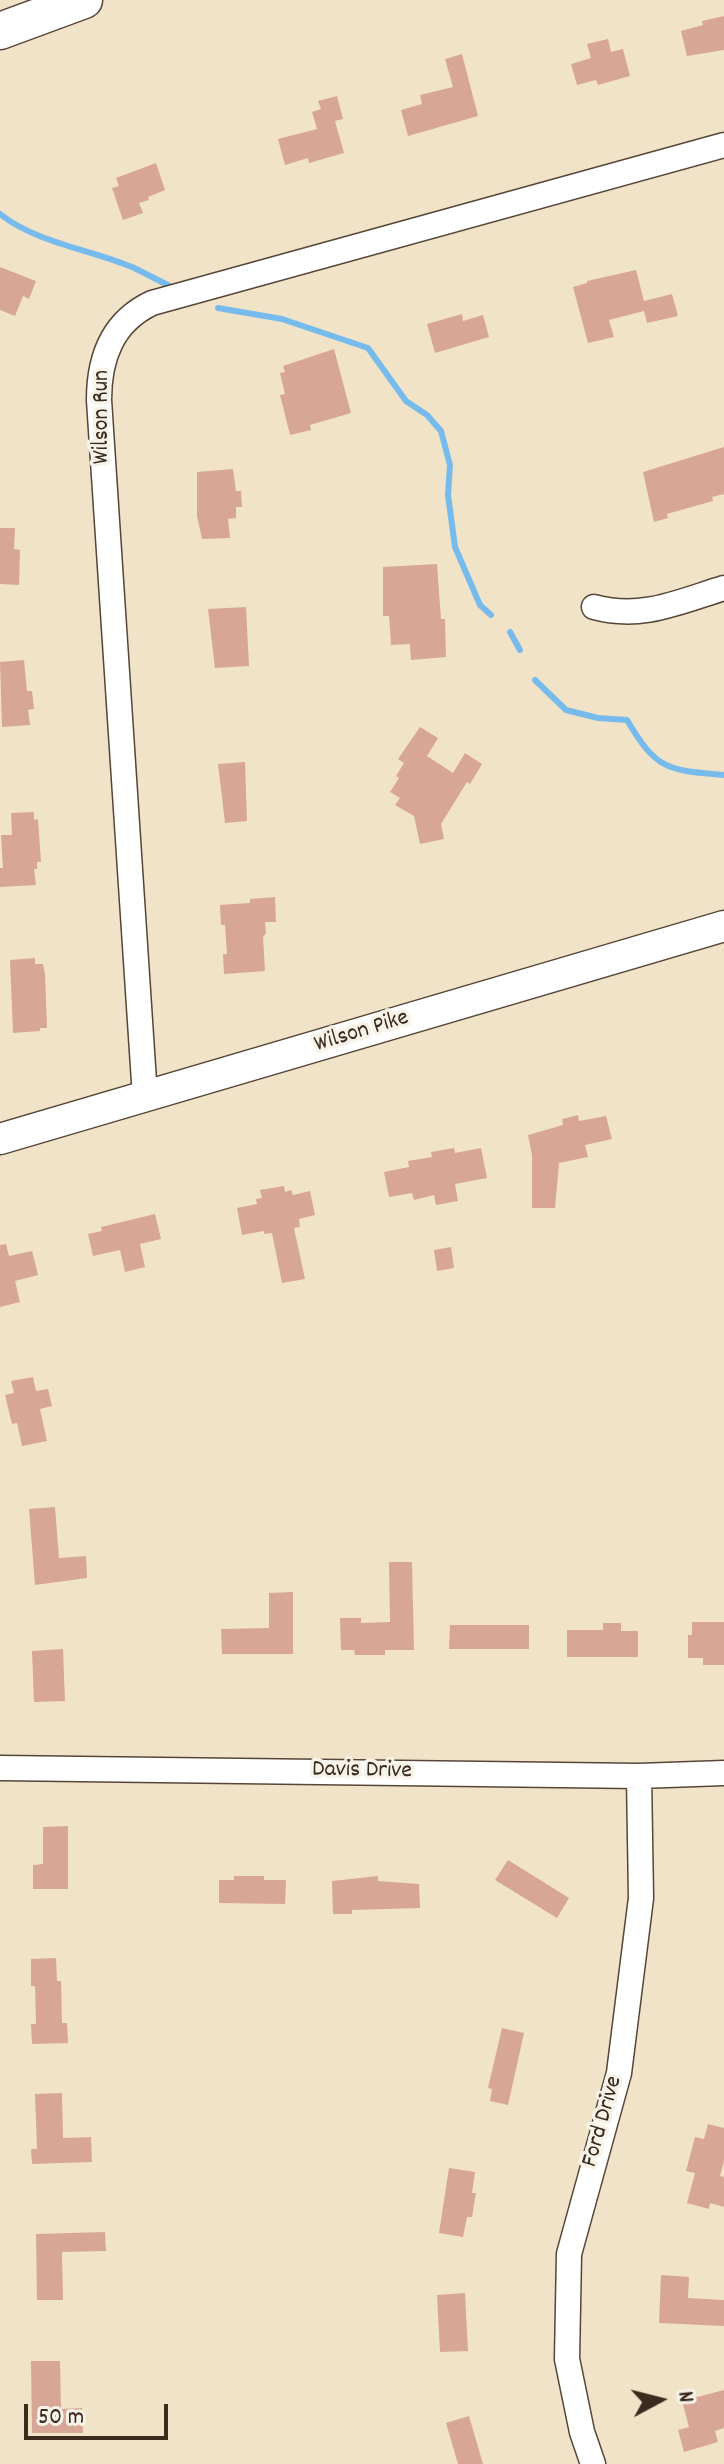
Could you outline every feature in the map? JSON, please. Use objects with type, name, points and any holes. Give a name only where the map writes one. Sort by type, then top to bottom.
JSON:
[{"type":"highway","points":[[0,31],[84,0]]},
{"type":"main road","name":"Wilson Pike","points":[[0,1139],[724,926]]},
{"type":"street","name":"Wilson Run","points":[[145,1097],[99,382],[107,348],[122,323],[141,308],[187,294],[724,145]]},
{"type":"street","points":[[594,607],[620,613],[640,612],[724,588]]},
{"type":"street","name":"Davis Drive","points":[[0,1768],[639,1776],[724,1773]]},
{"type":"street","name":"Ford Drive","points":[[593,2464],[582,2432],[567,2359],[569,2254],[619,2073],[641,1898],[639,1776]]},
{"type":"building","points":[[724,16],[724,50],[687,56],[681,31],[703,25],[702,21]]},
{"type":"building","points":[[608,39],[611,52],[623,49],[630,76],[598,85],[596,80],[577,85],[571,64],[591,58],[587,44]]},
{"type":"building","points":[[462,54],[478,116],[408,136],[401,110],[422,104],[420,95],[453,87],[445,59]]},
{"type":"building","points":[[337,96],[343,119],[335,121],[344,153],[309,163],[308,158],[285,165],[278,139],[317,129],[312,112],[321,109],[318,101]]},
{"type":"building","points":[[156,163],[165,190],[139,203],[143,213],[123,220],[112,188],[119,186],[116,178]]},
{"type":"building","points":[[0,267],[36,281],[29,299],[23,296],[15,316],[0,310]]},
{"type":"building","points":[[636,270],[644,301],[672,294],[678,316],[647,323],[644,311],[609,320],[614,337],[588,343],[573,287]]},
{"type":"building","points":[[462,314],[463,321],[483,315],[489,337],[435,353],[427,324]]},
{"type":"building","points":[[334,349],[351,413],[310,425],[311,430],[290,435],[280,395],[285,394],[280,373],[285,372],[283,366]]},
{"type":"building","points":[[724,447],[724,494],[712,497],[713,501],[667,514],[668,518],[654,522],[643,472]]},
{"type":"building","points":[[233,469],[236,491],[241,491],[242,507],[236,507],[236,518],[228,519],[230,538],[202,539],[197,516],[197,472]]},
{"type":"building","points":[[0,528],[15,528],[14,549],[20,550],[19,585],[0,584]]},
{"type":"building","points":[[437,564],[441,619],[445,619],[446,657],[411,660],[410,644],[391,645],[389,616],[383,616],[383,567]]},
{"type":"building","points":[[246,607],[249,666],[215,668],[208,609]]},
{"type":"building","points":[[24,660],[27,691],[32,691],[34,709],[28,710],[30,725],[2,727],[0,662]]},
{"type":"building","points":[[420,727],[438,738],[427,756],[453,773],[465,753],[482,764],[441,824],[444,839],[420,844],[414,816],[395,805],[400,798],[390,792],[404,763],[398,759]]},
{"type":"building","points":[[245,762],[247,821],[225,823],[218,764]]},
{"type":"building","points":[[34,812],[34,820],[38,819],[41,862],[37,862],[37,869],[34,869],[36,885],[0,887],[0,868],[3,868],[1,835],[12,835],[11,813]]},
{"type":"building","points":[[275,897],[276,922],[265,922],[265,971],[224,974],[223,954],[227,954],[220,905]]},
{"type":"building","points":[[35,958],[35,964],[43,964],[45,974],[47,1028],[13,1033],[10,960]]},
{"type":"building","points":[[578,1115],[579,1121],[606,1116],[612,1139],[585,1145],[588,1157],[559,1163],[555,1208],[532,1208],[532,1155],[528,1135],[563,1125],[562,1119]]},
{"type":"building","points":[[454,1148],[455,1153],[481,1148],[487,1178],[455,1184],[458,1201],[436,1205],[434,1195],[414,1200],[412,1193],[389,1197],[384,1172],[409,1167],[408,1161],[432,1157],[431,1152]]},
{"type":"building","points":[[284,1186],[285,1192],[291,1190],[293,1195],[310,1191],[315,1215],[299,1219],[300,1227],[294,1228],[305,1279],[282,1283],[272,1233],[264,1234],[264,1231],[242,1235],[237,1208],[257,1204],[256,1199],[262,1198],[260,1190]]},
{"type":"building","points":[[155,1214],[161,1239],[140,1244],[145,1267],[125,1272],[120,1250],[93,1256],[88,1234],[102,1231],[101,1227]]},
{"type":"building","points":[[6,1244],[9,1256],[32,1251],[38,1275],[15,1281],[20,1302],[0,1307],[0,1245]]},
{"type":"building","points":[[451,1247],[454,1268],[437,1271],[434,1250]]},
{"type":"building","points":[[33,1377],[36,1391],[48,1389],[52,1406],[40,1409],[47,1441],[22,1446],[17,1423],[12,1424],[5,1395],[14,1393],[11,1381]]},
{"type":"building","points":[[55,1507],[59,1558],[86,1556],[87,1578],[35,1585],[29,1509]]},
{"type":"building","points":[[389,1562],[412,1562],[414,1650],[385,1650],[385,1655],[355,1655],[354,1650],[341,1650],[340,1618],[361,1618],[361,1623],[390,1622]]},
{"type":"building","points":[[293,1592],[293,1654],[222,1654],[221,1629],[269,1628],[269,1593]]},
{"type":"building","points":[[692,1622],[724,1622],[724,1665],[703,1665],[703,1658],[688,1658],[688,1635],[692,1635]]},
{"type":"building","points":[[603,1623],[621,1623],[621,1631],[638,1631],[638,1657],[567,1657],[567,1630],[603,1630]]},
{"type":"building","points":[[450,1625],[529,1625],[529,1649],[449,1649]]},
{"type":"building","points":[[63,1649],[65,1701],[34,1702],[32,1651]]},
{"type":"building","points":[[68,1826],[68,1889],[33,1889],[33,1865],[43,1864],[43,1827]]},
{"type":"building","points":[[508,1860],[569,1898],[557,1918],[495,1880]]},
{"type":"building","points":[[234,1876],[286,1880],[285,1904],[219,1903],[219,1880],[234,1880]]},
{"type":"building","points":[[378,1876],[378,1881],[419,1884],[420,1908],[352,1910],[352,1914],[333,1914],[332,1881]]},
{"type":"building","points":[[56,1958],[57,1981],[61,1981],[62,2023],[67,2023],[68,2043],[32,2044],[31,2024],[36,2024],[31,1959]]},
{"type":"building","points":[[502,2028],[524,2033],[508,2105],[490,2101],[492,2089],[488,2088]]},
{"type":"building","points":[[62,2093],[63,2138],[91,2137],[92,2162],[32,2164],[31,2149],[37,2149],[35,2094]]},
{"type":"building","points":[[708,2124],[724,2128],[724,2161],[720,2176],[724,2177],[724,2207],[710,2203],[709,2209],[687,2203],[695,2173],[686,2171],[695,2137],[704,2139]]},
{"type":"building","points":[[449,2168],[475,2172],[472,2217],[467,2217],[463,2237],[439,2233]]},
{"type":"building","points":[[105,2232],[106,2251],[62,2252],[63,2300],[37,2300],[36,2234]]},
{"type":"building","points":[[661,2275],[689,2277],[688,2298],[724,2300],[724,2326],[659,2323]]},
{"type":"building","points":[[465,2293],[468,2351],[440,2352],[437,2295]]},
{"type":"building","points":[[31,2361],[60,2361],[61,2409],[82,2408],[83,2433],[32,2433]]},
{"type":"building","points":[[724,2390],[724,2428],[715,2431],[718,2442],[684,2452],[678,2430],[689,2427],[682,2401]]},
{"type":"building","points":[[469,2416],[483,2464],[458,2464],[446,2423]]},
{"type":"waterway","points":[[0,214],[30,232],[132,267],[176,289]]},
{"type":"waterway","points":[[218,308],[282,319],[368,348],[406,401],[427,415],[441,431],[450,465],[448,495],[455,547],[480,605],[491,615]]},
{"type":"waterway","points":[[510,632],[520,650]]},
{"type":"waterway","points":[[535,680],[566,710],[598,718],[627,720],[647,749],[666,765],[724,775]]}]
